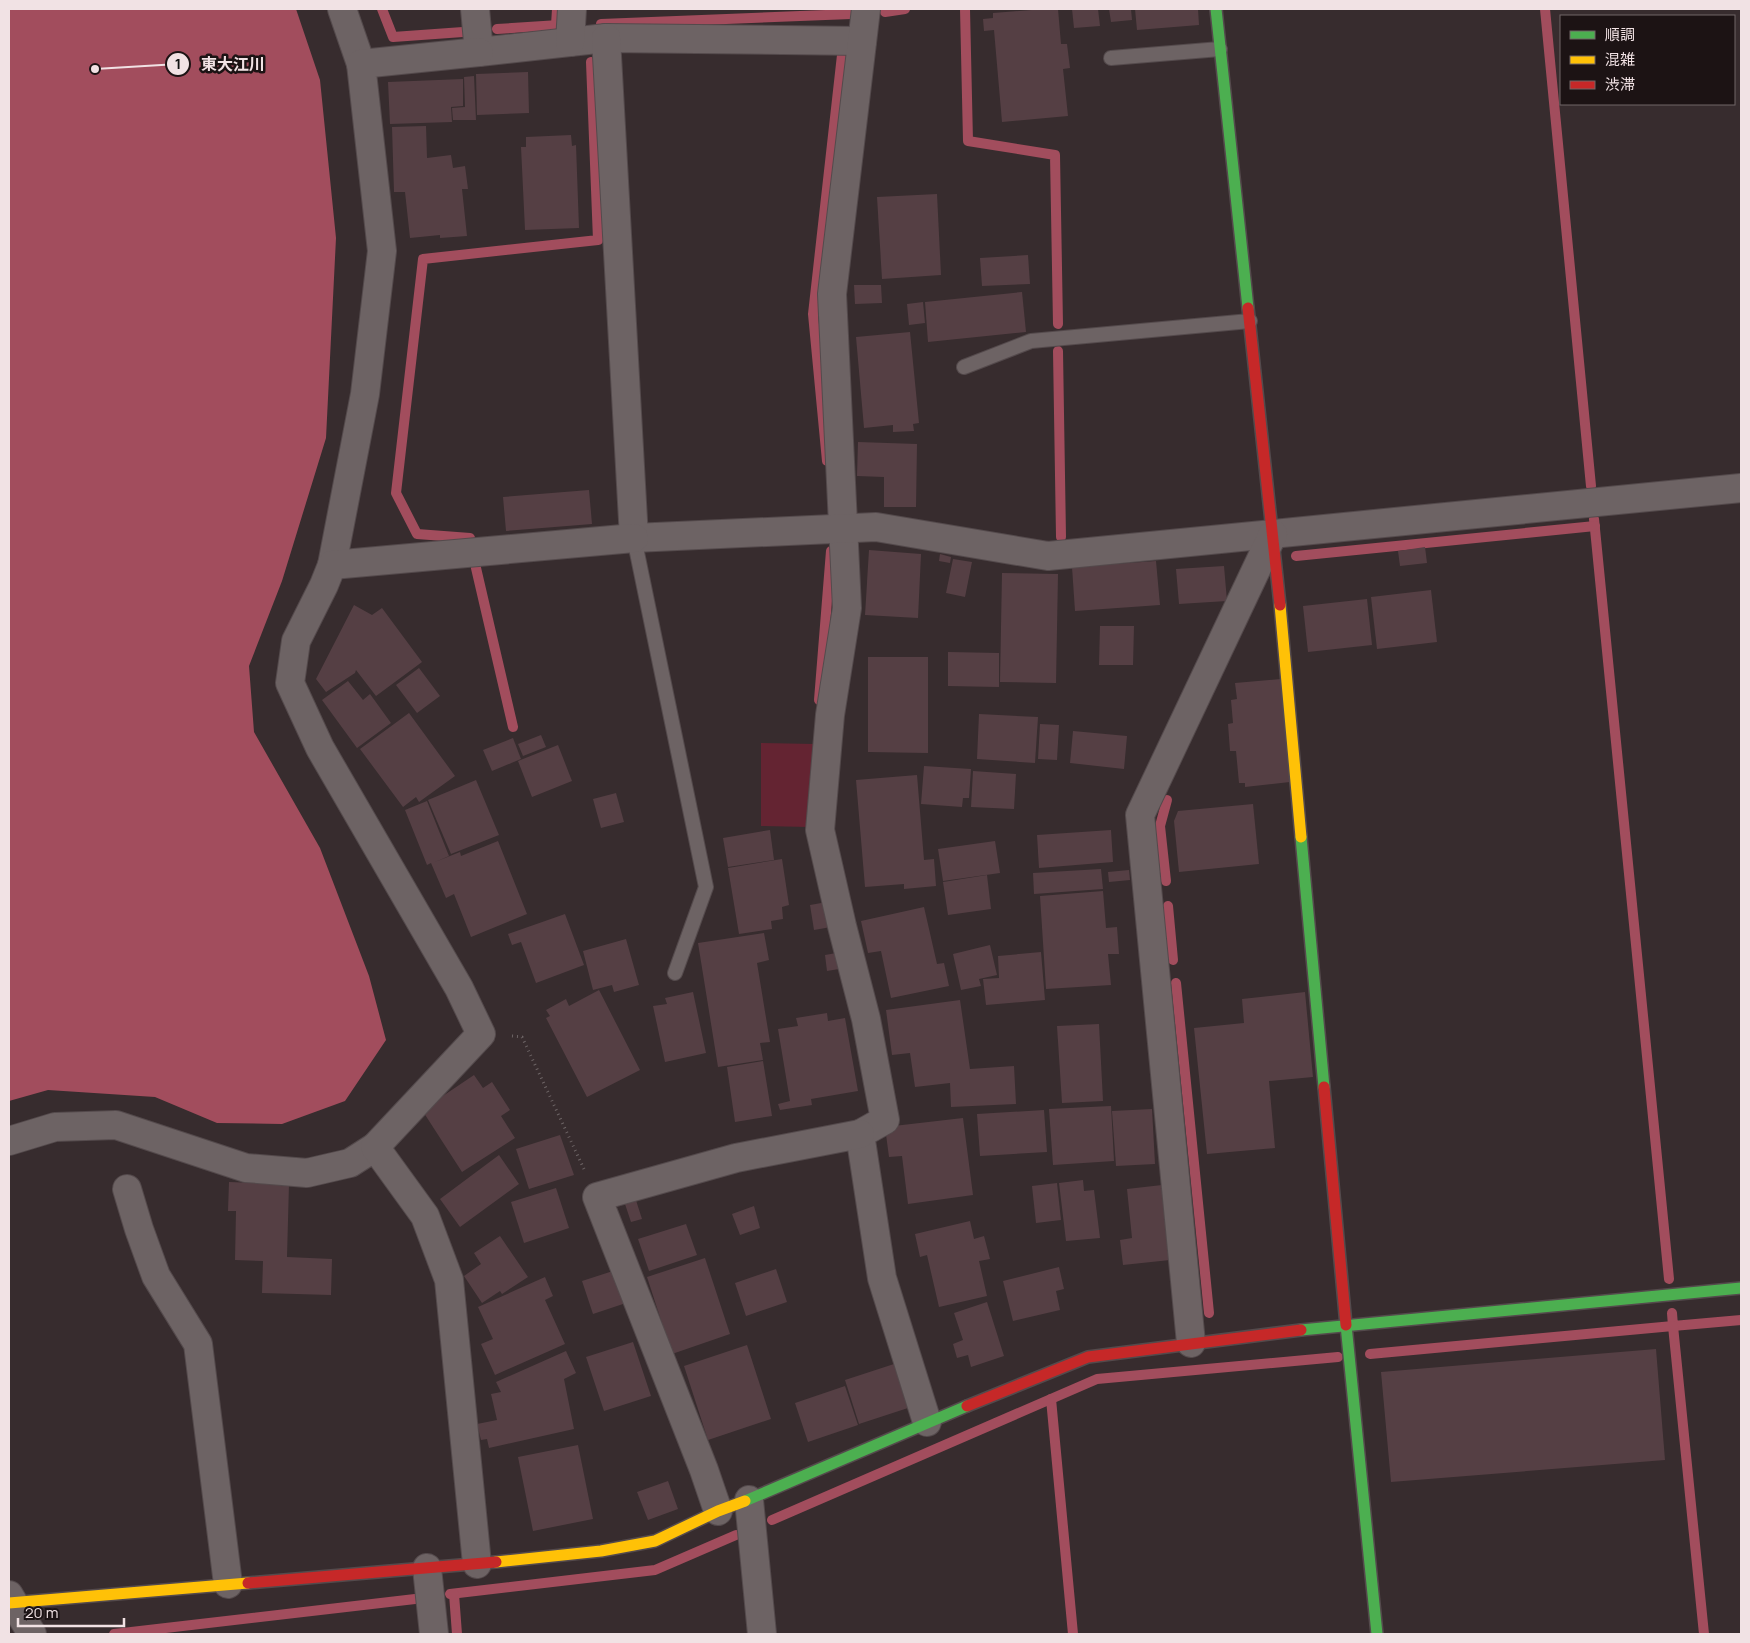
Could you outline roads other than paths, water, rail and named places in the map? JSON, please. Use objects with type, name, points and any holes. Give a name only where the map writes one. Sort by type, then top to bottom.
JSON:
[{"type":"street","points":[[9,1142],[55,1127],[116,1125],[246,1168],[307,1173],[350,1162],[375,1147],[481,1034],[459,988],[320,748],[290,683],[296,641],[332,565],[365,394],[382,251],[361,64],[342,9]]},
{"type":"street","points":[[474,9],[478,52]]},
{"type":"street","points":[[570,42],[572,9]]},
{"type":"street","points":[[718,1511],[700,1460],[597,1197],[736,1158],[860,1134],[885,1120],[866,1019],[820,830],[830,715],[847,608],[832,294],[866,9]]},
{"type":"street","points":[[1216,9],[1273,534],[1346,1325],[1377,1634]]},
{"type":"street","points":[[361,64],[606,38],[862,41]]},
{"type":"street","points":[[606,38],[634,538]]},
{"type":"street","points":[[332,565],[634,538],[844,530],[876,527],[1048,556],[1741,488]]},
{"type":"street","points":[[1190,1343],[1140,815],[1273,534]]},
{"type":"street","points":[[860,1134],[882,1278],[927,1422]]},
{"type":"street","points":[[375,1147],[425,1216],[449,1280],[477,1564]]},
{"type":"street","points":[[127,1189],[156,1276],[198,1344],[228,1584]]},
{"type":"street","points":[[32,1634],[10,1600],[477,1564],[601,1551],[655,1541],[718,1511],[749,1500],[927,1422],[1088,1357],[1346,1325],[1741,1288]]},
{"type":"street","points":[[749,1500],[762,1634]]},
{"type":"street","points":[[427,1568],[434,1634]]},
{"type":"lane","points":[[1111,58],[1220,49]]},
{"type":"lane","points":[[964,367],[1031,341],[1250,322]]},
{"type":"lane","points":[[634,538],[706,887],[675,973]]},
{"type":"waterway","points":[[382,9],[393,37],[463,32]]},
{"type":"waterway","points":[[556,25],[557,9]]},
{"type":"waterway","points":[[885,12],[905,9]]},
{"type":"waterway","points":[[965,9],[968,141],[1055,155],[1058,324]]},
{"type":"waterway","points":[[1545,9],[1591,486]]},
{"type":"waterway","points":[[601,24],[851,14]]},
{"type":"waterway","points":[[497,29],[559,25]]},
{"type":"waterway","points":[[827,461],[813,314],[842,55]]},
{"type":"waterway","points":[[470,538],[417,534],[396,493],[423,259],[598,240],[591,62]]},
{"type":"waterway","points":[[1058,351],[1061,537]]},
{"type":"waterway","points":[[1594,519],[1669,1279]]},
{"type":"waterway","points":[[1296,556],[1595,526]]},
{"type":"waterway","points":[[819,700],[831,551]]},
{"type":"waterway","points":[[476,568],[513,727]]},
{"type":"waterway","points":[[1166,881],[1160,826],[1167,800]]},
{"type":"waterway","points":[[1168,906],[1173,960]]},
{"type":"waterway","points":[[1176,983],[1209,1313]]},
{"type":"waterway","points":[[1672,1313],[1673,1326],[1741,1320]]},
{"type":"waterway","points":[[1370,1354],[1673,1326],[1704,1634]]},
{"type":"waterway","points":[[772,1520],[1097,1379],[1338,1357]]},
{"type":"waterway","points":[[1051,1399],[1073,1634]]},
{"type":"waterway","points":[[450,1594],[655,1570],[736,1535]]},
{"type":"waterway","points":[[454,1594],[457,1634]]},
{"type":"waterway","points":[[114,1634],[415,1599]]},
{"type":"place","name":"東大江川","points":[[95,69]]}]
